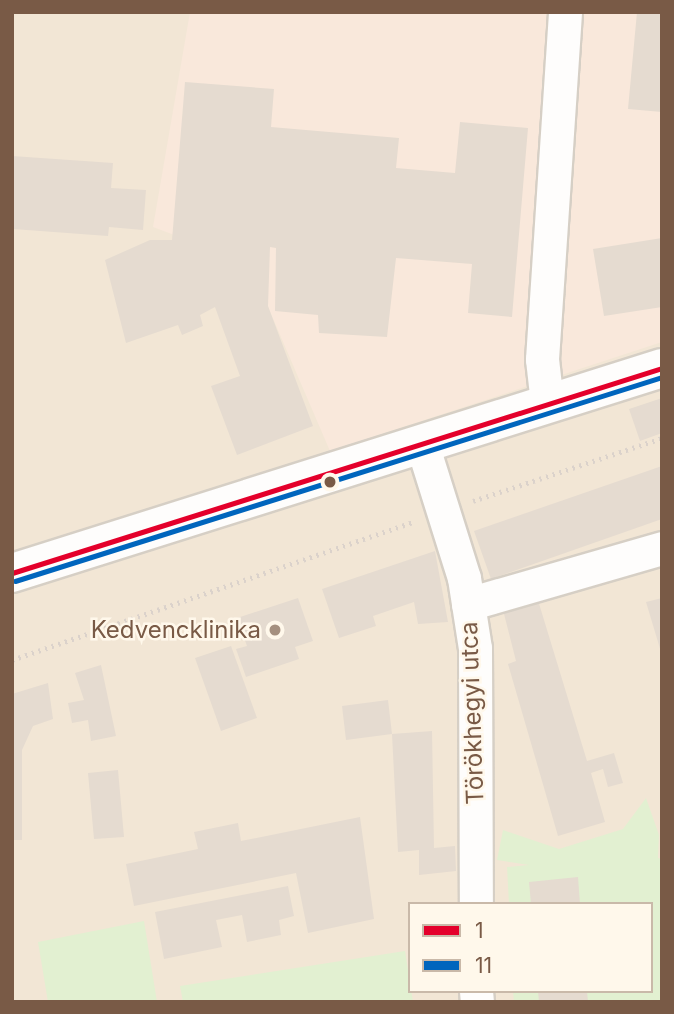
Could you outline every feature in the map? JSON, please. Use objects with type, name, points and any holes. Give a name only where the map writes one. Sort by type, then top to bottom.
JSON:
[{"type":"street","points":[[547,403],[542,359],[565,12]]},
{"type":"street","points":[[12,573],[662,368]]},
{"type":"street","name":"Törökhegyi utca","points":[[422,444],[468,604],[475,648],[476,902]]},
{"type":"street","points":[[468,604],[662,548]]},
{"type":"path","points":[[12,660],[662,438]]},
{"type":"shaded area","points":[[12,12],[662,12],[662,1002],[12,1002]]},
{"type":"shaded area","points":[[190,12],[662,12],[662,342],[330,451],[249,263],[153,227]]},
{"type":"green space","points":[[646,798],[659,835],[658,858],[662,859],[662,1002],[514,1002],[513,993],[653,993],[653,902],[509,902],[507,867],[529,865],[497,860],[503,830],[559,849],[623,829]]},
{"type":"green space","points":[[144,921],[157,1002],[48,1002],[38,942]]},
{"type":"green space","points":[[405,951],[408,993],[412,993],[413,1002],[183,1002],[180,986]]},
{"type":"building","points":[[637,12],[662,12],[662,112],[628,109]]},
{"type":"building","points":[[185,82],[274,89],[271,127],[399,138],[396,168],[455,173],[460,122],[528,128],[512,317],[468,313],[472,264],[396,258],[387,337],[319,333],[318,315],[275,311],[276,248],[270,247],[268,306],[313,426],[237,455],[211,386],[240,376],[215,307],[200,315],[203,326],[182,335],[178,325],[126,343],[105,260],[150,240],[172,240]]},
{"type":"building","points":[[12,156],[113,163],[111,188],[146,190],[143,230],[109,227],[108,236],[13,229]]},
{"type":"building","points":[[662,238],[662,307],[604,316],[593,249]]},
{"type":"building","points":[[662,398],[662,433],[640,441],[629,409]]},
{"type":"building","points":[[662,466],[662,519],[491,579],[474,531]]},
{"type":"building","points":[[435,551],[448,622],[418,624],[414,602],[373,616],[376,626],[339,638],[322,589]]},
{"type":"building","points":[[537,597],[587,761],[614,753],[623,783],[608,787],[603,769],[591,773],[605,822],[558,836],[508,664],[516,661],[502,606]]},
{"type":"building","name":"Kedvencklinika","points":[[298,598],[313,641],[295,647],[299,659],[246,677],[236,649],[247,646],[237,618]]},
{"type":"building","points":[[662,598],[662,652],[661,652],[646,602]]},
{"type":"building","points":[[231,646],[257,718],[221,731],[195,658]]},
{"type":"building","points":[[101,665],[116,736],[91,741],[88,720],[72,723],[68,703],[84,700],[75,673]]},
{"type":"building","points":[[48,683],[53,719],[33,726],[22,750],[22,840],[12,840],[12,694]]},
{"type":"building","points":[[388,700],[392,734],[346,740],[342,706]]},
{"type":"building","points":[[432,731],[434,848],[455,846],[456,871],[419,875],[419,850],[398,852],[392,734]]},
{"type":"building","points":[[118,770],[124,837],[94,839],[88,773]]},
{"type":"building","points":[[360,817],[374,919],[308,933],[296,873],[134,906],[126,864],[198,849],[194,832],[238,823],[241,841]]},
{"type":"building","points":[[578,877],[580,902],[531,902],[529,882]]},
{"type":"building","points":[[288,886],[294,916],[279,920],[281,935],[247,942],[242,915],[216,920],[222,947],[164,959],[155,912]]},
{"type":"building","points":[[538,993],[587,993],[588,1002],[539,1002]]},
{"type":"transit line","name":"1","points":[[12,573],[662,368]]},
{"type":"transit line","name":"11","points":[[15,581],[662,377]]},
{"type":"place","name":"Kedvencklinika","points":[[275,630]]}]
